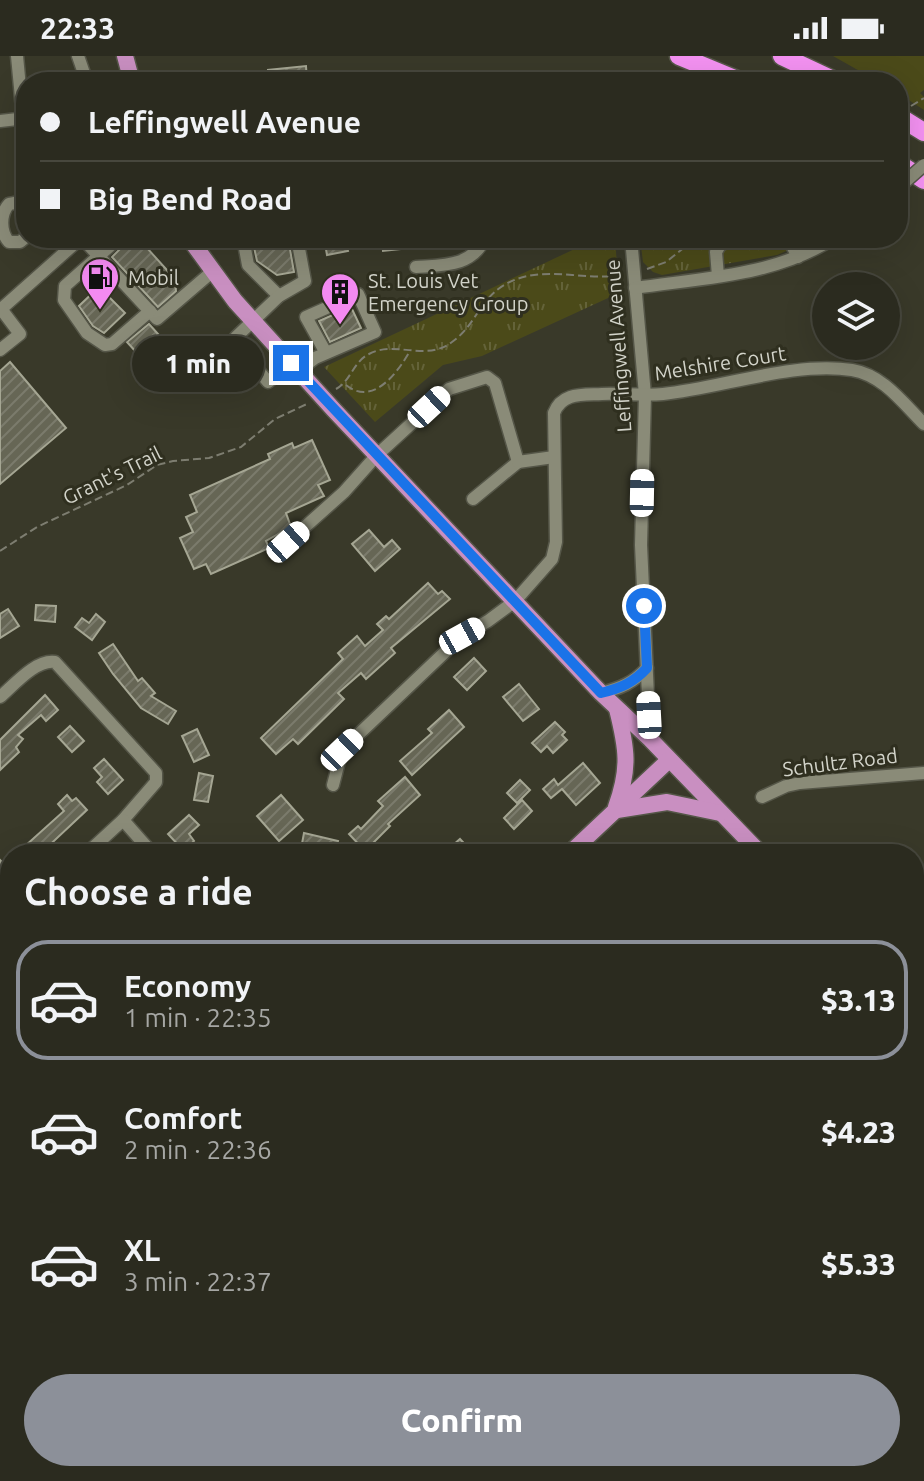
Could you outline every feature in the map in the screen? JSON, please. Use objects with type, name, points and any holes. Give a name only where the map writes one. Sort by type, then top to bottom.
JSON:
[{"type":"highway","points":[[679,56],[718,72]]},
{"type":"highway","points":[[782,56],[816,72]]},
{"type":"main road","points":[[196,248],[252,320],[322,397],[601,693],[752,844]]},
{"type":"main road","points":[[615,810],[624,785],[627,763],[617,708]]},
{"type":"main road","points":[[579,844],[669,760]]},
{"type":"main road","points":[[615,810],[667,802],[724,814]]},
{"type":"street","points":[[908,179],[924,165]]},
{"type":"street","points":[[16,203],[9,204],[1,216],[2,230],[9,242],[16,242]]},
{"type":"street","points":[[0,350],[20,334],[0,310],[71,248]]},
{"type":"street","points":[[91,248],[157,319],[213,271]]},
{"type":"street","points":[[107,248],[65,286],[64,300],[87,333],[105,345],[112,344],[150,311]]},
{"type":"street","points":[[245,248],[248,265],[279,296]]},
{"type":"street","points":[[299,248],[305,281],[279,296],[252,320],[235,342],[265,380],[270,381],[375,332],[358,294],[306,317],[326,353]]},
{"type":"street","points":[[416,267],[461,263],[480,248]]},
{"type":"street","name":"Leffingwell Avenue","points":[[632,248],[645,395],[641,545],[650,739]]},
{"type":"street","points":[[718,248],[718,276]]},
{"type":"street","points":[[793,248],[798,257]]},
{"type":"street","points":[[635,288],[755,270],[798,257],[815,248]]},
{"type":"street","name":"Melshire Court","points":[[554,457],[554,413],[562,401],[576,395],[645,395],[816,368],[854,370],[881,380],[924,424]]},
{"type":"street","points":[[288,542],[449,389],[487,377],[495,383],[518,462]]},
{"type":"street","points":[[333,785],[342,750],[462,636],[515,601],[552,559],[556,550],[554,457],[518,462],[473,499]]},
{"type":"street","points":[[0,697],[40,664],[55,662],[156,773],[156,782],[97,844]]},
{"type":"street","points":[[601,693],[625,687],[647,668]]},
{"type":"street","name":"Schultz Road","points":[[762,797],[800,783],[924,773]]},
{"type":"street","points":[[123,820],[144,844]]},
{"type":"street","points":[[924,1062],[924,1077]]},
{"type":"path","name":"Grant's Trail","points":[[0,551],[37,527],[127,485],[157,465],[209,458],[241,447],[275,419],[345,385],[357,362],[368,354],[381,350],[432,351],[454,341],[488,297],[518,278],[542,274],[603,277],[634,272],[666,262],[684,248]]},
{"type":"path","points":[[345,385],[351,390],[360,391],[373,390],[389,382],[410,351]]},
{"type":"green space","points":[[833,56],[924,56],[924,90],[920,93],[924,97],[924,110],[908,100],[908,72],[861,72]]},
{"type":"green space","points":[[577,248],[616,248],[619,293],[482,356],[443,365],[375,422],[324,367]]},
{"type":"green space","points":[[641,248],[793,248],[777,255],[662,275],[653,272],[643,262]]},
{"type":"building","points":[[306,66],[306,72],[268,72]]},
{"type":"building","points":[[121,248],[147,248],[175,279],[176,291],[158,307],[112,257]]},
{"type":"building","points":[[254,248],[290,248],[294,272],[277,275],[257,261]]},
{"type":"building","points":[[326,248],[347,248],[348,251],[327,255]]},
{"type":"building","points":[[383,248],[410,248],[383,251]]},
{"type":"building","name":"Mobil","points":[[99,287],[125,313],[104,333],[93,326],[79,306]]},
{"type":"building","name":"St. Louis Vet Emergency Group","points":[[351,307],[361,328],[330,342],[319,321]]},
{"type":"building","points":[[149,324],[158,334],[137,353],[127,342]]},
{"type":"building","points":[[10,362],[66,428],[0,484],[0,371]]},
{"type":"building","points":[[312,440],[330,480],[318,485],[324,496],[286,513],[291,527],[266,541],[269,548],[211,574],[206,564],[194,569],[180,538],[193,532],[186,517],[197,512],[190,495],[270,459],[268,454],[292,443],[294,448]]},
{"type":"building","points":[[369,530],[384,547],[392,540],[400,549],[375,571],[352,544]]},
{"type":"building","points":[[428,583],[438,594],[442,591],[450,599],[391,648],[395,653],[366,679],[361,673],[338,693],[344,699],[298,744],[293,739],[276,754],[261,738],[343,659],[338,653],[357,636],[365,646],[383,630],[377,624],[386,616],[389,619]]},
{"type":"building","points":[[36,605],[56,606],[55,622],[35,620]]},
{"type":"building","points":[[8,609],[19,626],[0,638],[0,614]]},
{"type":"building","points":[[96,614],[105,622],[92,640],[75,627],[82,618],[89,623]]},
{"type":"building","points":[[113,644],[138,681],[142,678],[155,693],[151,696],[176,711],[168,724],[141,708],[113,674],[99,653]]},
{"type":"building","points":[[474,658],[486,671],[467,690],[454,677]]},
{"type":"building","points":[[519,684],[539,709],[523,721],[503,697]]},
{"type":"building","points":[[45,695],[58,710],[46,721],[41,715],[18,735],[23,739],[16,747],[19,752],[0,770],[0,740]]},
{"type":"building","points":[[449,710],[464,727],[412,775],[400,761],[432,733],[428,729]]},
{"type":"building","points":[[555,722],[565,732],[562,735],[567,740],[553,753],[547,746],[541,752],[532,743]]},
{"type":"building","points":[[70,726],[84,741],[72,752],[58,737]]},
{"type":"building","points":[[197,729],[209,755],[194,762],[182,736]]},
{"type":"building","points":[[104,759],[123,780],[108,794],[97,782],[102,777],[94,768]]},
{"type":"building","points":[[583,763],[600,783],[576,805],[562,789],[551,798],[543,789],[554,779],[558,785]]},
{"type":"building","points":[[199,773],[213,776],[208,802],[194,800]]},
{"type":"building","points":[[405,777],[420,795],[388,824],[390,826],[372,844],[358,844],[349,834],[358,826],[361,829],[383,806],[378,801]]},
{"type":"building","points":[[520,780],[530,790],[517,803],[507,793]]},
{"type":"building","points":[[67,795],[72,801],[76,798],[87,810],[51,844],[27,844],[64,811],[58,804]]},
{"type":"building","points":[[281,795],[303,820],[279,841],[257,816]]},
{"type":"building","points":[[522,800],[532,811],[514,829],[504,818]]},
{"type":"building","points":[[189,815],[199,825],[189,834],[194,841],[191,844],[177,844],[168,834]]},
{"type":"building","points":[[304,833],[338,841],[337,844],[302,844]]},
{"type":"place","name":"Mobil","points":[[100,311]]},
{"type":"place","name":"St. Louis Vet Emergency Group","points":[[340,326]]},
{"type":"route","points":[[291,363],[601,693],[625,687],[647,668],[644,606]]}]
